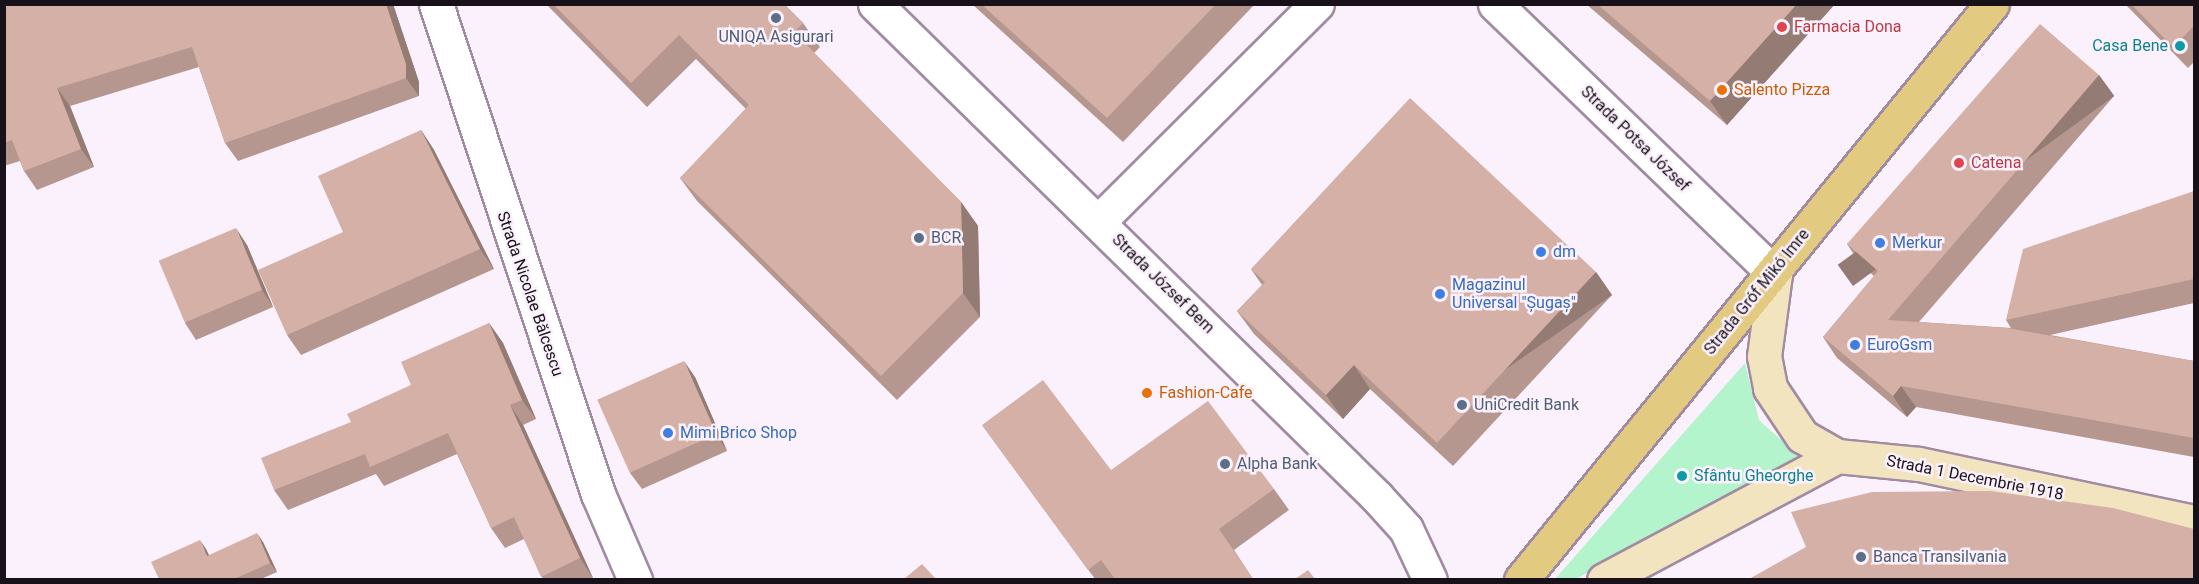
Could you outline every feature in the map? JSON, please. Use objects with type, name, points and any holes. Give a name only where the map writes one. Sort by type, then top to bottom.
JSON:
[{"type":"main road","name":"Strada Gróf Mikó Imre","points":[[1521,579],[1774,274],[1992,4]]},
{"type":"main road","points":[[1774,274],[1764,356],[1770,388],[1802,436],[1837,456]]},
{"type":"main road","points":[[1604,579],[1837,456]]},
{"type":"main road","name":"Strada 1 Decembrie 1918","points":[[1837,456],[1920,464],[2194,522]]},
{"type":"street","name":"Strada Nicolae Bălcescu","points":[[436,4],[598,494],[635,579]]},
{"type":"street","name":"Strada József Bem","points":[[875,4],[1377,497],[1406,529],[1430,579]]},
{"type":"street","points":[[1098,222],[1317,4]]},
{"type":"street","name":"Strada Potsa József","points":[[1495,4],[1774,274]]},
{"type":"green space","points":[[1745,363],[1759,420],[1800,457],[1576,579],[1554,580]]},
{"type":"building","points":[[5,4],[386,4],[406,64],[406,78],[225,143],[192,47],[57,88],[81,149],[24,171],[12,140],[4,143]]},
{"type":"building","points":[[553,4],[784,4],[803,23],[794,32],[961,202],[963,293],[881,376],[680,178],[749,105],[679,35],[631,83]]},
{"type":"building","points":[[981,4],[1216,4],[1107,118]]},
{"type":"building","points":[[1597,4],[1797,4],[1710,101]]},
{"type":"building","name":"Casa Bene","points":[[2131,4],[2194,4],[2194,26],[2173,47]]},
{"type":"building","points":[[2040,24],[2099,75],[1888,320],[2007,328],[2194,361],[2194,438],[1901,386],[1893,396],[1823,337],[1878,271],[1847,244]]},
{"type":"building","name":"Magazinul Universal \"Șugaș\"","points":[[1410,98],[1596,272],[1437,443],[1354,365],[1326,395],[1237,311],[1265,282],[1251,269]]},
{"type":"building","points":[[421,130],[480,249],[287,335],[258,270],[343,232],[318,176]]},
{"type":"building","points":[[2194,191],[2194,279],[2006,320],[2023,249]]},
{"type":"building","points":[[236,228],[262,290],[185,322],[159,261]]},
{"type":"building","points":[[489,323],[522,400],[510,405],[580,558],[541,577],[514,517],[491,528],[448,433],[370,467],[365,454],[274,490],[261,458],[351,422],[347,414],[411,385],[401,362]]},
{"type":"building","name":"Mimi Brico Shop","points":[[684,361],[717,434],[630,473],[597,400]]},
{"type":"building","points":[[1043,380],[1111,470],[1208,401],[1274,489],[1219,529],[1253,579],[1115,579],[1101,560],[1088,570],[982,425]]},
{"type":"building","points":[[1990,491],[2113,508],[2194,529],[2194,579],[1749,579],[1806,547],[1791,512],[1872,492]]},
{"type":"building","points":[[257,533],[270,563],[234,579],[159,579],[151,562],[200,540],[207,556]]},
{"type":"building","points":[[922,564],[936,579],[904,579]]},
{"type":"building","points":[[1308,570],[1315,579],[1295,579]]},
{"type":"place","name":"UNIQA Asigurari","points":[[776,18]]},
{"type":"place","name":"Farmacia Dona","points":[[1782,27]]},
{"type":"place","name":"Casa Bene","points":[[2180,46]]},
{"type":"place","name":"Salento Pizza","points":[[1722,90]]},
{"type":"place","name":"Catena","points":[[1959,163]]},
{"type":"place","name":"BCR","points":[[919,238]]},
{"type":"place","name":"Merkur","points":[[1880,243]]},
{"type":"place","name":"dm","points":[[1541,252]]},
{"type":"place","name":"Magazinul Universal \"Șugaș\"","points":[[1440,294]]},
{"type":"place","name":"EuroGsm","points":[[1855,345]]},
{"type":"place","name":"Fashion-Cafe","points":[[1147,393]]},
{"type":"place","name":"UniCredit Bank","points":[[1462,405]]},
{"type":"place","name":"Mimi Brico Shop","points":[[668,433]]},
{"type":"place","name":"Alpha Bank","points":[[1225,464]]},
{"type":"place","name":"Sfântu Gheorghe","points":[[1682,476]]},
{"type":"place","name":"Banca Transilvania","points":[[1861,557]]}]
